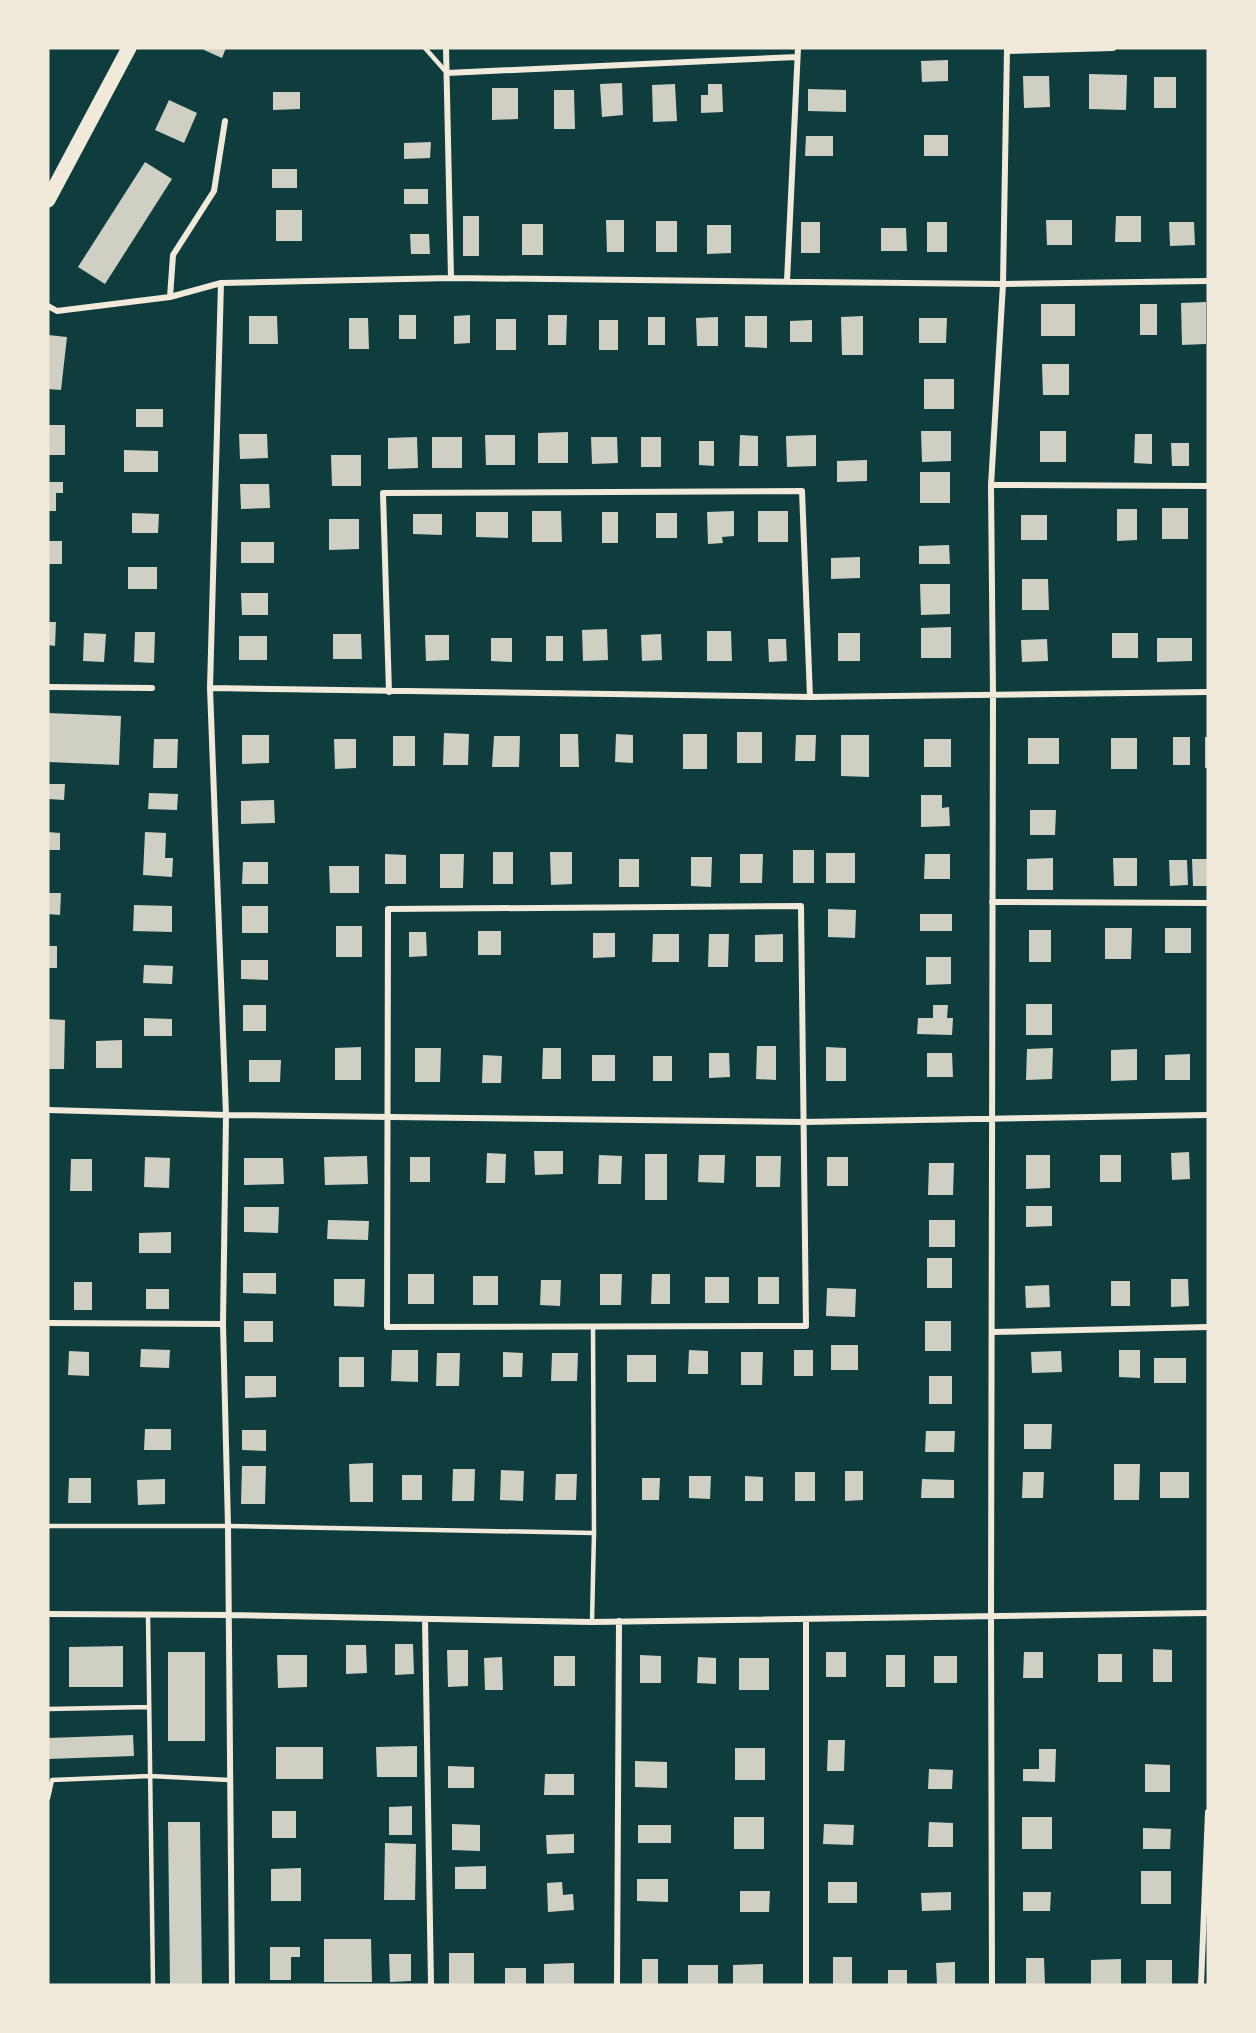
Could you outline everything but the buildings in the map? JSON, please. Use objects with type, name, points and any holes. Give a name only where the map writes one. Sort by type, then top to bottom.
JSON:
[{"type":"main road","points":[[48,200],[129,48]]},
{"type":"street","points":[[446,48],[451,278]]},
{"type":"street","points":[[788,281],[798,48]]},
{"type":"street","points":[[993,1985],[991,484],[1003,284],[1007,50],[1113,48]]},
{"type":"street","points":[[447,73],[797,57]]},
{"type":"street","points":[[170,297],[172,255],[214,191],[225,121]]},
{"type":"street","points":[[48,306],[57,311],[170,297],[221,283],[451,278],[1003,284],[1208,281]]},
{"type":"street","points":[[221,283],[210,688],[226,1115],[223,1324],[228,1526],[232,1985]]},
{"type":"street","points":[[991,484],[1208,486]]},
{"type":"street","points":[[390,692],[383,493],[801,491],[810,696]]},
{"type":"street","points":[[48,687],[152,688]]},
{"type":"street","points":[[210,688],[810,696],[1208,692]]},
{"type":"street","points":[[992,902],[1208,903]]},
{"type":"street","points":[[801,906],[803,1122],[806,1326],[387,1327],[388,909],[801,906]]},
{"type":"street","points":[[48,1110],[226,1115],[803,1122],[1208,1115]]},
{"type":"street","points":[[48,1323],[223,1324]]},
{"type":"street","points":[[992,1332],[1208,1327]]},
{"type":"street","points":[[48,1614],[592,1622],[1208,1613]]},
{"type":"street","points":[[425,1619],[431,1985]]},
{"type":"street","points":[[806,1619],[806,1985]]},
{"type":"street","points":[[617,1985],[619,1621]]},
{"type":"street","points":[[1201,1985],[1208,1812]]},
{"type":"lane","points":[[425,48],[447,73]]},
{"type":"lane","points":[[592,1622],[593,1328]]},
{"type":"lane","points":[[48,1526],[228,1526],[594,1533]]},
{"type":"lane","points":[[148,1615],[153,1985]]},
{"type":"lane","points":[[48,1709],[149,1707]]},
{"type":"lane","points":[[48,1798],[52,1780],[150,1776],[229,1780]]}]
